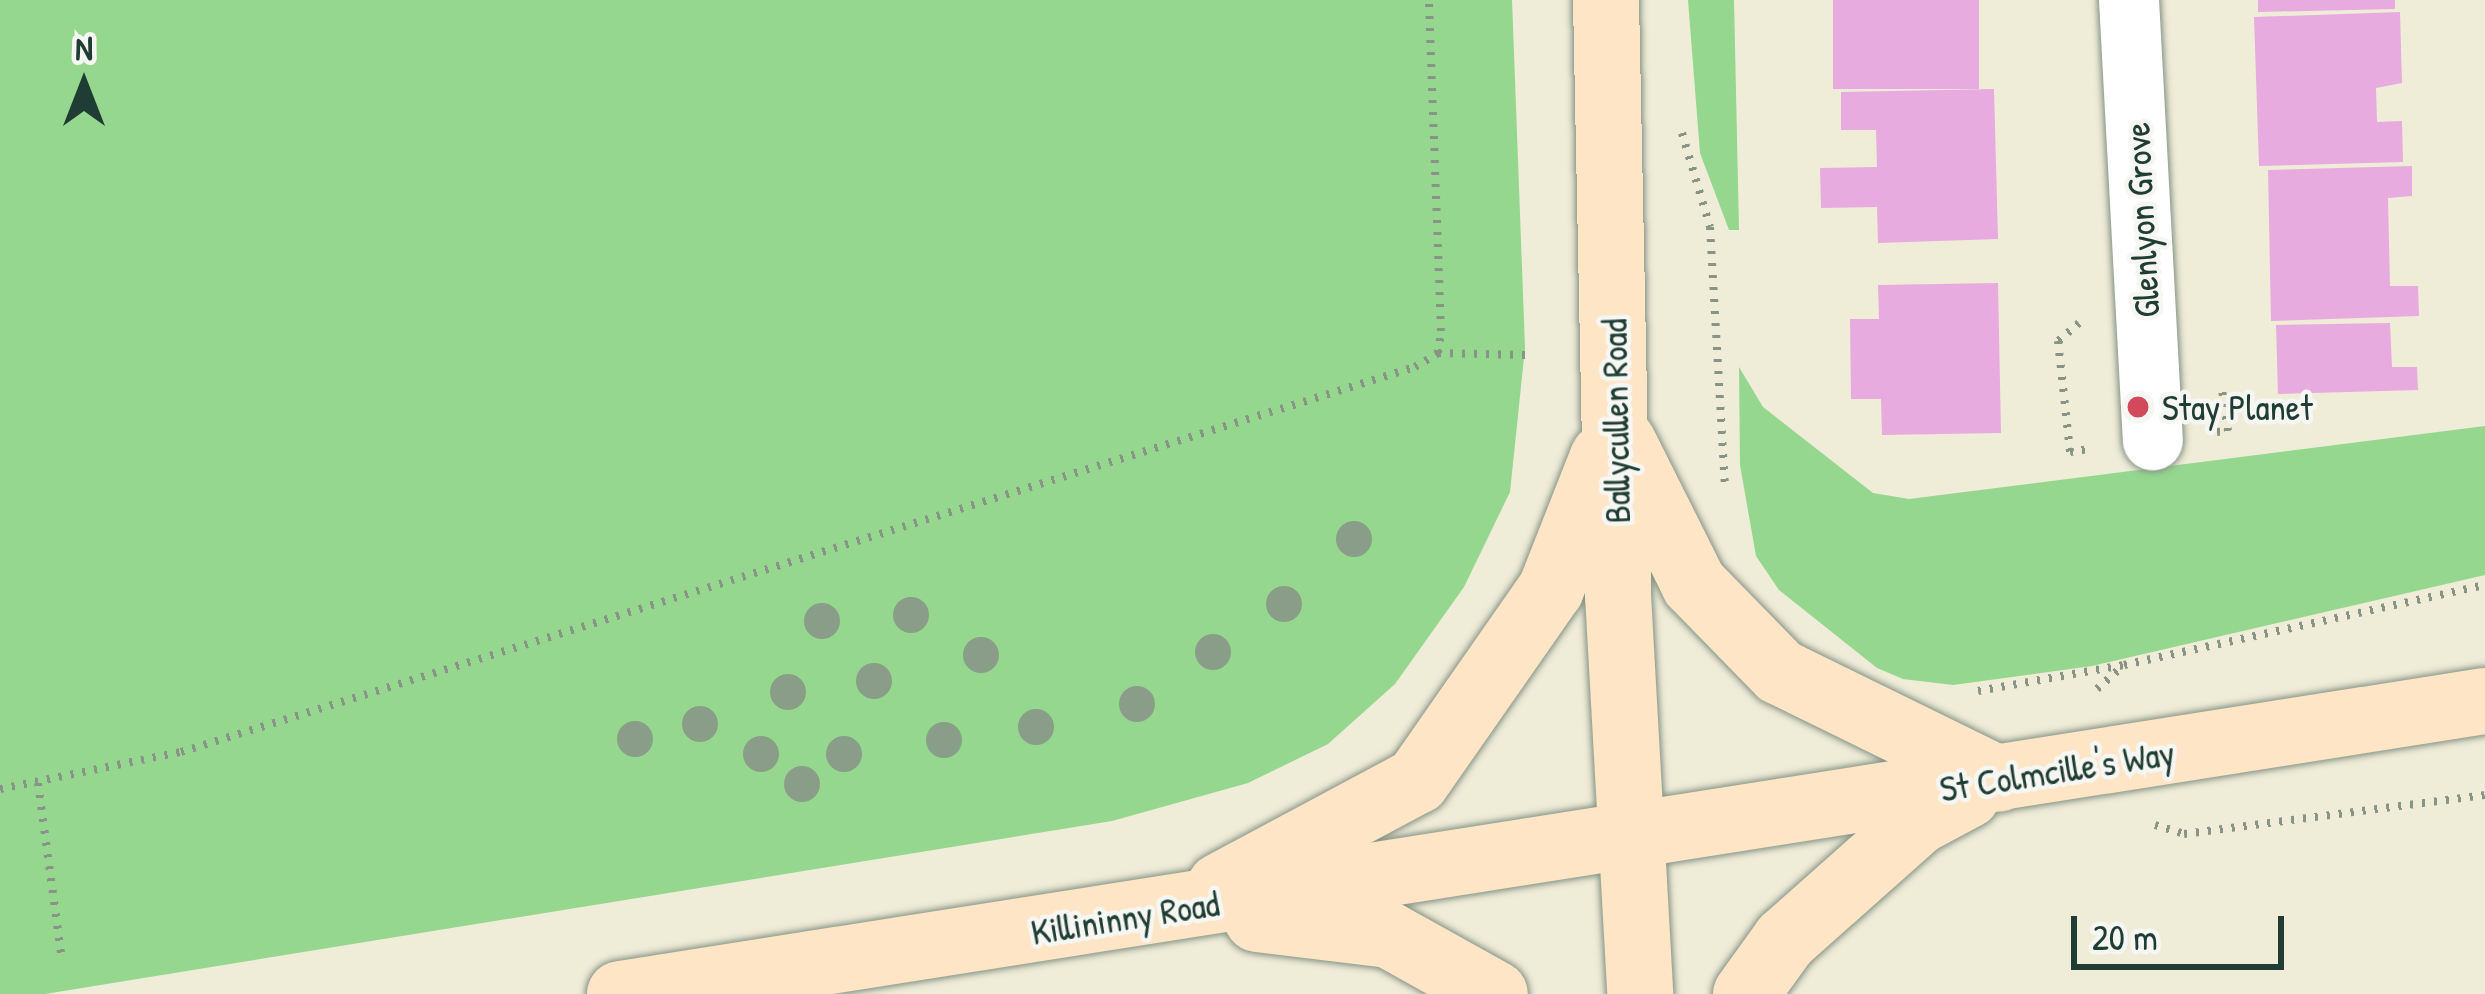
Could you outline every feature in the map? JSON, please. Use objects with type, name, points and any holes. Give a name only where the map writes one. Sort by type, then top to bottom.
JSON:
[{"type":"main road","name":"Ballycullen Road","points":[[1606,0],[1615,426],[1640,994]]},
{"type":"main road","points":[[1615,426],[1694,584],[1780,672],[1998,779]]},
{"type":"main road","points":[[1176,909],[1417,781],[1551,589],[1615,426]]},
{"type":"main road","name":"St Colmcille's Way","points":[[1630,841],[2485,701]]},
{"type":"main road","points":[[1746,994],[1785,940],[1918,821],[1998,779]]},
{"type":"main road","name":"Killininny Road","points":[[620,994],[1630,841]]},
{"type":"main road","points":[[1176,909],[1389,935],[1495,994]]},
{"type":"street","name":"Glenlyon Grove","points":[[2129,0],[2153,440]]},
{"type":"path","points":[[1429,0],[1438,352]]},
{"type":"path","points":[[1678,122],[1710,227],[1726,491]]},
{"type":"path","points":[[0,789],[181,752],[1415,367],[1438,352],[1529,355]]},
{"type":"path","points":[[1959,692],[2124,665],[2485,585]]},
{"type":"path","points":[[2092,693],[2124,665]]},
{"type":"path","points":[[38,783],[61,954]]},
{"type":"green space","points":[[0,0],[1512,0],[1525,348],[1510,492],[1464,587],[1395,684],[1328,744],[1248,783],[1112,821],[45,994],[0,994]]},
{"type":"green space","points":[[1688,0],[1734,0],[1739,230],[1729,230],[1700,153]]},
{"type":"green space","points":[[1739,367],[1763,407],[1873,493],[1909,499],[2485,426],[2485,575],[2092,666],[1953,685],[1903,679],[1877,668],[1779,590],[1756,556],[1740,465]]},
{"type":"building","points":[[1833,0],[1979,0],[1979,89],[1833,89]]},
{"type":"building","points":[[2258,0],[2395,0],[2395,9],[2258,12]]},
{"type":"building","points":[[2400,12],[2402,83],[2376,88],[2377,122],[2402,121],[2403,162],[2259,166],[2254,17]]},
{"type":"building","points":[[1994,89],[1998,239],[1878,243],[1877,207],[1821,208],[1820,168],[1877,167],[1876,130],[1841,130],[1841,92]]},
{"type":"building","points":[[2412,166],[2412,196],[2388,198],[2390,286],[2418,286],[2419,316],[2271,321],[2268,170]]},
{"type":"building","points":[[1998,283],[2001,433],[1882,435],[1881,399],[1851,399],[1850,319],[1879,319],[1878,285]]},
{"type":"building","points":[[2390,323],[2392,367],[2417,367],[2418,390],[2278,394],[2276,325]]},
{"type":"place","name":"Stay Planet","points":[[2138,407]]}]
